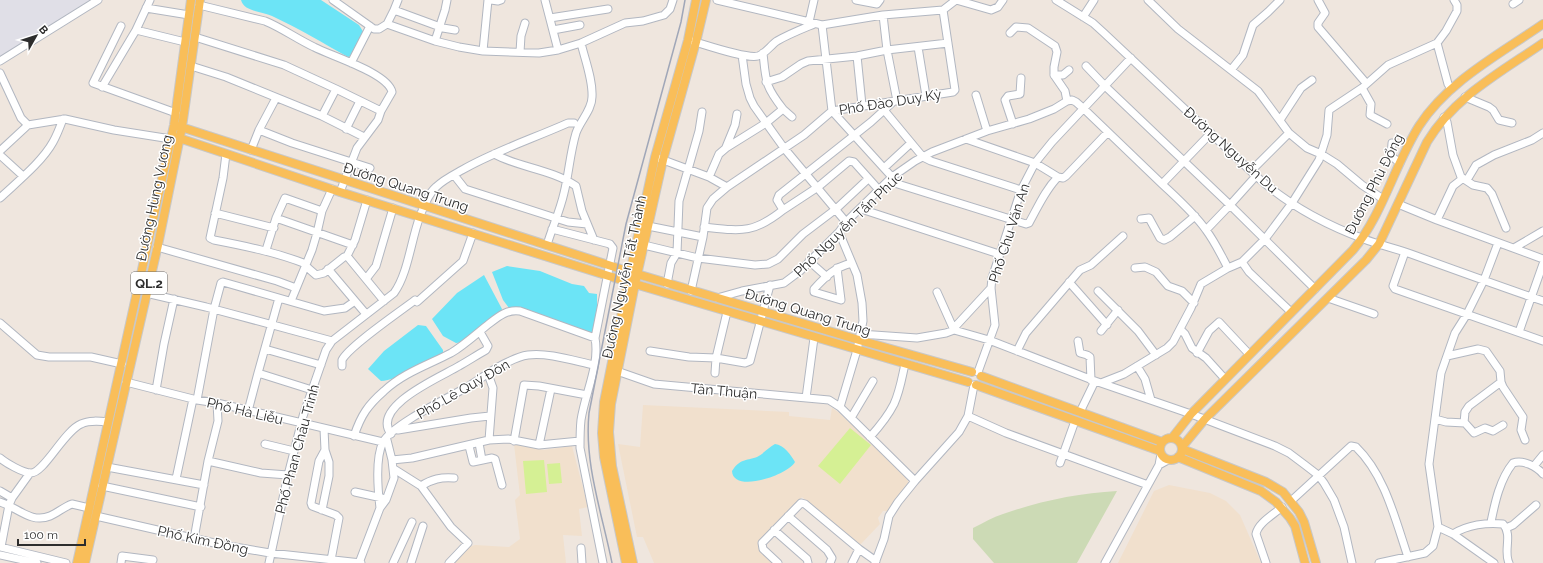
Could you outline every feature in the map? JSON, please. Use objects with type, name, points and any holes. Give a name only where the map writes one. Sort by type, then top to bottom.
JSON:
[{"type":"main road","name":"Đường Hùng Vương","points":[[178,126],[176,113],[191,0]]},
{"type":"main road","name":"Đường Nguyễn Tất Thành","points":[[692,41],[696,0]]},
{"type":"main road","name":"Đường Nguyễn Tất Thành","points":[[634,273],[659,159],[692,41],[706,0]]},
{"type":"main road","name":"Đường Hùng Vương","points":[[77,563],[174,137],[184,116],[200,2]]},
{"type":"main road","name":"Đường Phù Đổng","points":[[1172,438],[1191,414],[1353,250],[1362,238],[1383,200],[1419,126],[1433,107],[1451,89],[1480,67],[1543,24]]},
{"type":"main road","name":"Đường Phù Đổng","points":[[1182,448],[1205,419],[1366,260],[1379,244],[1427,142],[1444,117],[1465,97],[1543,43]]},
{"type":"main road","points":[[184,116],[187,125],[194,131]]},
{"type":"main road","name":"Đường Quang Trung","points":[[178,126],[424,207],[668,284],[764,312],[859,337],[977,373],[1162,442]]},
{"type":"main road","name":"Đường Hùng Vương","points":[[85,563],[157,247],[174,137]]},
{"type":"main road","name":"Đường Quang Trung","points":[[174,137],[340,192],[607,276],[973,384],[1160,453]]},
{"type":"main road","name":"Đường Nguyễn Tất Thành","points":[[626,563],[605,467],[602,445],[604,402],[613,370],[631,283],[644,245],[648,226],[652,189]]},
{"type":"main road","points":[[676,297],[678,287]]},
{"type":"main road","points":[[128,334],[137,337]]},
{"type":"main road","name":"Đường Nguyễn Tất Thành","points":[[613,370],[610,411],[612,466],[633,563]]},
{"type":"main road","points":[[977,373],[981,382],[973,384],[968,376],[977,373]]},
{"type":"main road","points":[[1305,563],[1295,526],[1282,507],[1261,491],[1178,458],[1168,460],[1160,453],[1162,442],[1166,438],[1172,438],[1178,441],[1182,448],[1266,482],[1279,489],[1291,501],[1304,522],[1316,563]]},
{"type":"main road","points":[[1178,458],[1182,448]]},
{"type":"street","points":[[0,61],[98,0]]},
{"type":"street","points":[[102,87],[136,30],[150,0]]},
{"type":"street","points":[[333,0],[374,29],[379,29],[387,24],[398,0]]},
{"type":"street","points":[[436,41],[447,0]]},
{"type":"street","points":[[483,51],[489,0],[501,0]]},
{"type":"street","points":[[545,0],[558,50]]},
{"type":"street","points":[[387,24],[436,41],[459,47],[483,51],[539,53],[558,50],[581,43],[625,23],[643,21],[664,15],[670,9],[673,0]]},
{"type":"street","points":[[717,0],[822,25],[883,15],[944,10],[956,0],[991,10],[998,7],[1003,0]]},
{"type":"street","points":[[811,23],[814,0]]},
{"type":"street","points":[[856,0],[877,4],[880,0]]},
{"type":"street","name":"Đường Nguyễn Du","points":[[1056,0],[1083,17],[1104,33],[1254,174],[1292,203],[1318,218],[1362,238],[1406,252],[1543,301]]},
{"type":"street","points":[[1083,17],[1094,0]]},
{"type":"street","points":[[1148,0],[1178,29],[1258,91],[1289,133],[1307,148],[1321,154],[1337,164],[1383,200]]},
{"type":"street","points":[[1231,70],[1243,55],[1253,25],[1280,0]]},
{"type":"street","points":[[1318,0],[1325,13],[1318,23],[1318,27],[1364,85],[1371,104],[1370,116],[1387,124]]},
{"type":"street","points":[[1096,381],[1124,374],[1167,348],[1173,342],[1194,303],[1201,284],[1228,268],[1242,262],[1265,239],[1292,203],[1319,160],[1328,135],[1330,110],[1388,65],[1437,43],[1446,32],[1457,11],[1457,5],[1454,0]]},
{"type":"street","points":[[200,2],[265,21],[313,47],[360,66],[380,78],[391,89],[392,92],[381,111],[378,120],[357,148],[340,192]]},
{"type":"street","points":[[146,8],[189,15]]},
{"type":"street","points":[[550,18],[608,9]]},
{"type":"street","points":[[394,10],[439,27],[455,30]]},
{"type":"street","name":"Phố Đào Duy Kỳ","points":[[691,291],[703,237],[707,208],[713,199],[727,187],[804,134],[832,111],[954,91],[944,10]]},
{"type":"street","points":[[783,210],[777,200],[779,195],[871,122],[895,101],[883,15]]},
{"type":"street","points":[[520,52],[521,36],[525,22]]},
{"type":"street","points":[[692,41],[742,55],[757,56],[778,40],[811,23]]},
{"type":"street","points":[[553,30],[580,25]]},
{"type":"street","points":[[822,25],[832,111],[884,168],[890,179],[1028,224],[1046,191],[1058,177]]},
{"type":"street","points":[[121,26],[93,83],[176,113]]},
{"type":"street","points":[[351,63],[370,26]]},
{"type":"street","points":[[1010,33],[1016,27],[1028,28],[1054,44],[1057,52],[1054,63],[1054,75],[1065,91],[1067,101],[1072,100],[1084,109],[1195,216],[1218,248],[1228,268]]},
{"type":"street","points":[[136,30],[185,42]]},
{"type":"street","points":[[195,37],[284,65],[381,111]]},
{"type":"street","points":[[547,246],[564,193],[572,144],[576,130],[588,111],[593,98],[581,43]]},
{"type":"street","points":[[766,82],[782,77],[808,61],[857,56],[887,50],[948,43]]},
{"type":"street","points":[[1437,43],[1448,84],[1451,89]]},
{"type":"street","points":[[918,47],[926,96]]},
{"type":"street","points":[[762,53],[766,82],[771,94],[783,109],[792,117]]},
{"type":"street","points":[[742,55],[746,84],[750,98],[784,148],[846,222]]},
{"type":"street","points":[[857,56],[862,105]]},
{"type":"street","name":"Phố Chu Văn An","points":[[977,373],[993,336],[996,320],[991,288],[999,254],[1021,190],[1035,163],[1131,58]]},
{"type":"street","points":[[191,66],[226,77],[322,116],[364,137]]},
{"type":"street","points":[[1086,66],[1315,288]]},
{"type":"street","points":[[1054,75],[1063,74],[1069,70]]},
{"type":"street","points":[[0,73],[21,118],[28,125]]},
{"type":"street","points":[[1013,124],[1005,100],[1008,96],[1020,94],[1021,78]]},
{"type":"street","points":[[1280,120],[1302,88],[1312,80]]},
{"type":"street","points":[[322,116],[336,89]]},
{"type":"street","points":[[976,95],[987,131]]},
{"type":"street","points":[[1465,97],[1489,107],[1493,110],[1499,120],[1512,123]]},
{"type":"street","points":[[251,150],[259,130],[276,98]]},
{"type":"street","points":[[346,129],[360,101]]},
{"type":"street","name":"Phố Nguyễn Tấn Phúc","points":[[717,298],[784,283],[800,271],[840,232],[846,222],[890,179],[923,157],[987,131],[1042,114],[1067,101]]},
{"type":"street","points":[[709,177],[719,154],[766,123],[783,109]]},
{"type":"street","points":[[884,110],[923,157],[931,162],[1021,190]]},
{"type":"street","points":[[668,284],[671,264],[677,253],[679,234],[679,200],[702,112]]},
{"type":"street","points":[[726,148],[735,125],[737,114]]},
{"type":"street","points":[[1444,117],[1447,122],[1453,155],[1465,180],[1473,185],[1487,188],[1492,194],[1506,228]]},
{"type":"street","points":[[0,198],[23,176],[53,143],[63,119]]},
{"type":"street","points":[[0,151],[28,125],[63,119],[174,137]]},
{"type":"street","name":"Phố Phan Châu Trinh","points":[[269,563],[270,553],[301,424],[326,350],[332,341],[394,294],[401,281],[410,245],[420,216],[430,194],[437,186],[480,160],[568,123],[574,123]]},
{"type":"street","points":[[259,130],[292,143],[370,168]]},
{"type":"street","points":[[966,139],[1035,163],[1062,178],[1066,176],[1108,132]]},
{"type":"street","points":[[1162,184],[1211,133]]},
{"type":"street","points":[[1206,230],[1230,205],[1289,133]]},
{"type":"street","points":[[1437,220],[1453,186],[1465,180],[1476,165],[1494,155],[1532,140],[1543,133]]},
{"type":"street","points":[[884,168],[911,143]]},
{"type":"street","points":[[1392,143],[1391,156],[1400,163]]},
{"type":"street","points":[[226,154],[223,178],[210,238],[266,250],[306,264],[308,268],[316,274],[324,273],[347,256],[353,245],[367,200]]},
{"type":"street","points":[[494,154],[514,163],[567,180],[576,186],[586,224],[594,240]]},
{"type":"street","points":[[0,155],[23,176]]},
{"type":"street","points":[[659,159],[709,177],[727,187]]},
{"type":"street","points":[[704,227],[729,230],[753,228],[774,217],[818,187],[849,161],[854,162],[879,190]]},
{"type":"street","points":[[454,175],[465,189],[556,219],[586,224]]},
{"type":"street","points":[[644,245],[698,258],[755,265],[768,264],[778,259],[803,234],[836,209],[868,179]]},
{"type":"street","points":[[291,301],[317,233],[322,211],[332,189]]},
{"type":"street","points":[[266,250],[276,218],[285,198],[322,211]]},
{"type":"street","points":[[1398,204],[1543,259]]},
{"type":"street","points":[[366,279],[376,266],[393,208]]},
{"type":"street","points":[[861,209],[999,254]]},
{"type":"street","points":[[215,213],[274,228]]},
{"type":"street","points":[[1141,219],[1149,218],[1160,238],[1164,240],[1170,237],[1195,216]]},
{"type":"street","points":[[276,218],[353,245]]},
{"type":"street","points":[[648,226],[679,234],[703,237]]},
{"type":"street","points":[[552,229],[594,240],[612,246],[613,248],[595,338],[596,344],[594,365],[581,420],[580,441],[603,563]]},
{"type":"street","points":[[1514,248],[1543,231]]},
{"type":"street","points":[[840,232],[857,275],[862,304],[863,321],[840,407],[914,481]]},
{"type":"street","points":[[342,366],[343,360],[350,351],[366,337],[416,301],[463,261],[473,233]]},
{"type":"street","points":[[1017,351],[1026,333],[1080,270],[1091,265],[1123,236]]},
{"type":"street","points":[[1379,563],[1424,553],[1430,549],[1434,543],[1438,527],[1429,464],[1441,373],[1455,333],[1467,314],[1484,280],[1498,243]]},
{"type":"street","points":[[157,247],[277,281],[296,288]]},
{"type":"street","points":[[1406,252],[1393,286],[1395,289],[1543,341]]},
{"type":"street","points":[[347,256],[384,301]]},
{"type":"street","points":[[809,261],[826,277]]},
{"type":"street","points":[[1242,262],[1249,272],[1291,312]]},
{"type":"street","points":[[837,268],[842,300],[814,292],[814,289],[837,268],[852,263]]},
{"type":"street","points":[[1518,332],[1543,264]]},
{"type":"street","points":[[1135,268],[1145,267],[1156,272],[1168,286],[1182,292],[1194,303]]},
{"type":"street","points":[[328,269],[366,314]]},
{"type":"street","points":[[176,478],[195,400],[220,284],[223,282],[324,311],[345,308],[354,301]]},
{"type":"street","points":[[1069,282],[1107,325]]},
{"type":"street","points":[[650,352],[689,357],[716,358],[745,363],[750,361],[770,285]]},
{"type":"street","points":[[859,337],[917,338],[946,333],[954,329],[991,288]]},
{"type":"street","points":[[1098,291],[1138,331],[1156,355]]},
{"type":"street","points":[[937,292],[954,329],[990,340],[1096,381],[1205,419],[1275,446],[1289,453],[1318,475],[1334,500],[1344,527],[1352,563]]},
{"type":"street","points":[[146,293],[214,309],[332,341]]},
{"type":"street","points":[[248,411],[279,298]]},
{"type":"street","points":[[1328,298],[1374,314]]},
{"type":"street","points":[[156,390],[174,299]]},
{"type":"street","points":[[354,436],[366,409],[384,390],[419,368],[467,343],[494,320],[513,310],[595,338]]},
{"type":"street","points":[[1101,331],[1118,310]]},
{"type":"street","points":[[715,373],[716,358],[727,312]]},
{"type":"street","points":[[1197,353],[1209,331],[1219,322],[1249,354]]},
{"type":"street","points":[[0,323],[37,354],[49,356],[91,357],[122,364]]},
{"type":"street","points":[[1180,329],[1185,334],[1192,348],[1206,358],[1225,379]]},
{"type":"street","points":[[360,563],[380,508],[386,500],[393,485],[394,469],[387,425],[389,416],[395,407],[409,394],[431,380],[458,367],[486,350],[488,346],[480,332]]},
{"type":"street","points":[[806,398],[814,338]]},
{"type":"street","points":[[1078,341],[1080,353],[1087,355],[1090,358],[1096,381],[1080,412]]},
{"type":"street","points":[[265,349],[321,365]]},
{"type":"street","points":[[1447,356],[1478,349],[1486,351],[1500,371],[1501,382],[1523,417],[1521,430],[1526,440]]},
{"type":"street","name":"Phố Lê Quý Đôn","points":[[388,437],[508,362],[528,355],[542,354],[594,365]]},
{"type":"street","points":[[870,437],[880,426],[894,405],[899,391],[905,364]]},
{"type":"street","points":[[1137,366],[1145,379],[1151,400]]},
{"type":"street","name":"Tân Thuận","points":[[613,370],[654,384],[829,400],[840,407]]},
{"type":"street","points":[[258,373],[312,390]]},
{"type":"street","points":[[488,374],[493,388],[489,440]]},
{"type":"street","points":[[851,418],[873,380]]},
{"type":"street","name":"Phố Hà Liễu","points":[[126,382],[195,400],[217,403],[354,436],[388,437]]},
{"type":"street","points":[[1464,423],[1465,412],[1469,406],[1501,382]]},
{"type":"street","points":[[514,441],[523,386],[525,384],[587,395]]},
{"type":"street","points":[[778,563],[762,546],[762,543],[798,505],[805,504],[876,562],[884,539],[889,516],[914,481],[959,432],[968,416],[973,384]]},
{"type":"street","points":[[539,445],[551,388]]},
{"type":"street","points":[[194,539],[208,461],[218,421],[217,403]]},
{"type":"street","points":[[388,437],[472,418],[490,416]]},
{"type":"street","points":[[968,416],[1006,433],[1148,485]]},
{"type":"street","points":[[1435,419],[1446,422],[1467,424],[1474,433],[1484,428],[1493,431],[1503,425]]},
{"type":"street","points":[[37,563],[1,547],[9,505],[12,498],[30,473],[43,466],[62,441],[77,425],[92,421],[108,422]]},
{"type":"street","points":[[1060,463],[1075,421]]},
{"type":"street","points":[[322,510],[329,476],[329,462],[325,450],[324,429]]},
{"type":"street","points":[[380,508],[377,482],[378,466],[388,437]]},
{"type":"street","points":[[392,460],[412,458],[469,446],[489,440],[508,439],[539,445],[580,441]]},
{"type":"street","points":[[479,443],[482,460]]},
{"type":"street","points":[[265,444],[294,451]]},
{"type":"street","points":[[469,446],[472,461],[476,462],[492,458],[495,459],[502,485]]},
{"type":"street","points":[[1291,501],[1351,446],[1356,447],[1375,470],[1388,500],[1408,556]]},
{"type":"street","points":[[325,450],[319,461],[311,503],[312,506],[339,518],[331,560]]},
{"type":"street","points":[[1105,563],[1159,465],[1160,453]]},
{"type":"street","points":[[1534,466],[1543,455]]},
{"type":"street","points":[[0,458],[30,473]]},
{"type":"street","points":[[1159,465],[1168,460]]},
{"type":"street","points":[[208,461],[261,472],[288,475]]},
{"type":"street","points":[[1491,522],[1501,485],[1510,467],[1516,462],[1534,466],[1543,474]]},
{"type":"street","points":[[107,467],[176,478],[204,485]]},
{"type":"street","points":[[394,469],[421,486],[451,527],[468,543],[449,563]]},
{"type":"street","points":[[421,486],[430,480],[442,477],[454,478]]},
{"type":"street","points":[[102,486],[200,507]]},
{"type":"street","points":[[0,492],[12,498]]},
{"type":"street","points":[[355,492],[386,500]]},
{"type":"street","points":[[0,502],[9,505],[26,516],[40,518],[51,515],[72,504],[89,508]]},
{"type":"street","points":[[1506,528],[1513,525],[1536,505]]},
{"type":"street","points":[[1266,563],[1256,531],[1282,507]]},
{"type":"street","name":"Phố Kim Đồng","points":[[96,516],[194,539],[270,553],[360,563]]},
{"type":"street","points":[[788,516],[827,550],[832,558],[830,563]]},
{"type":"street","points":[[393,563],[412,522]]},
{"type":"street","points":[[1454,534],[1466,528],[1491,522],[1503,524],[1508,531],[1509,563]]},
{"type":"street","points":[[411,563],[423,526]]},
{"type":"street","points":[[1438,527],[1454,534],[1494,563]]},
{"type":"street","points":[[774,530],[807,559],[808,563]]},
{"type":"street","points":[[582,548],[582,563]]},
{"type":"street","points":[[852,563],[859,549]]},
{"type":"street","points":[[0,555],[66,563]]},
{"type":"street","points":[[121,563],[122,556],[153,560]]},
{"type":"shaded area","points":[[0,0],[97,0],[0,59]]},
{"type":"shaded area","points":[[643,405],[789,412],[789,416],[830,420],[832,408],[898,467],[910,484],[890,511],[883,511],[878,518],[880,524],[859,546],[802,497],[758,544],[760,550],[773,563],[654,563],[643,537],[637,537],[618,444],[640,447]]},
{"type":"shaded area","points":[[514,444],[544,450],[572,446],[588,507],[579,509],[582,536],[563,535],[566,563],[452,563],[469,547],[475,545],[509,547],[520,539],[515,500],[520,495]]},
{"type":"shaded area","points":[[1169,485],[1210,493],[1226,501],[1240,515],[1261,563],[1118,563],[1154,491]]},
{"type":"green space","points":[[850,428],[871,445],[840,484],[818,466]]},
{"type":"green space","points":[[544,460],[547,492],[526,494],[523,461]]},
{"type":"green space","points":[[560,463],[562,483],[549,484],[547,464]]},
{"type":"green space","points":[[1117,491],[1077,563],[994,563],[973,539],[973,528],[1003,514],[1060,498]]},
{"type":"water","points":[[241,0],[321,0],[359,25],[364,33],[351,56],[348,57],[268,14],[249,9]]},
{"type":"water","points":[[507,266],[540,271],[572,284],[584,286],[589,293],[597,294],[597,308],[592,334],[529,310],[509,308],[503,300],[492,272]]},
{"type":"water","points":[[484,275],[502,309],[500,314],[463,342],[456,343],[443,336],[432,319],[457,293]]},
{"type":"water","points":[[418,325],[426,326],[443,350],[443,354],[395,378],[381,381],[368,369],[384,351]]},
{"type":"water","points":[[775,444],[784,448],[795,462],[790,467],[772,477],[751,482],[741,481],[735,478],[732,471],[738,464],[757,457]]},
{"type":"railway","points":[[612,563],[591,470],[588,432],[589,413],[626,224],[681,22],[685,0]]}]
